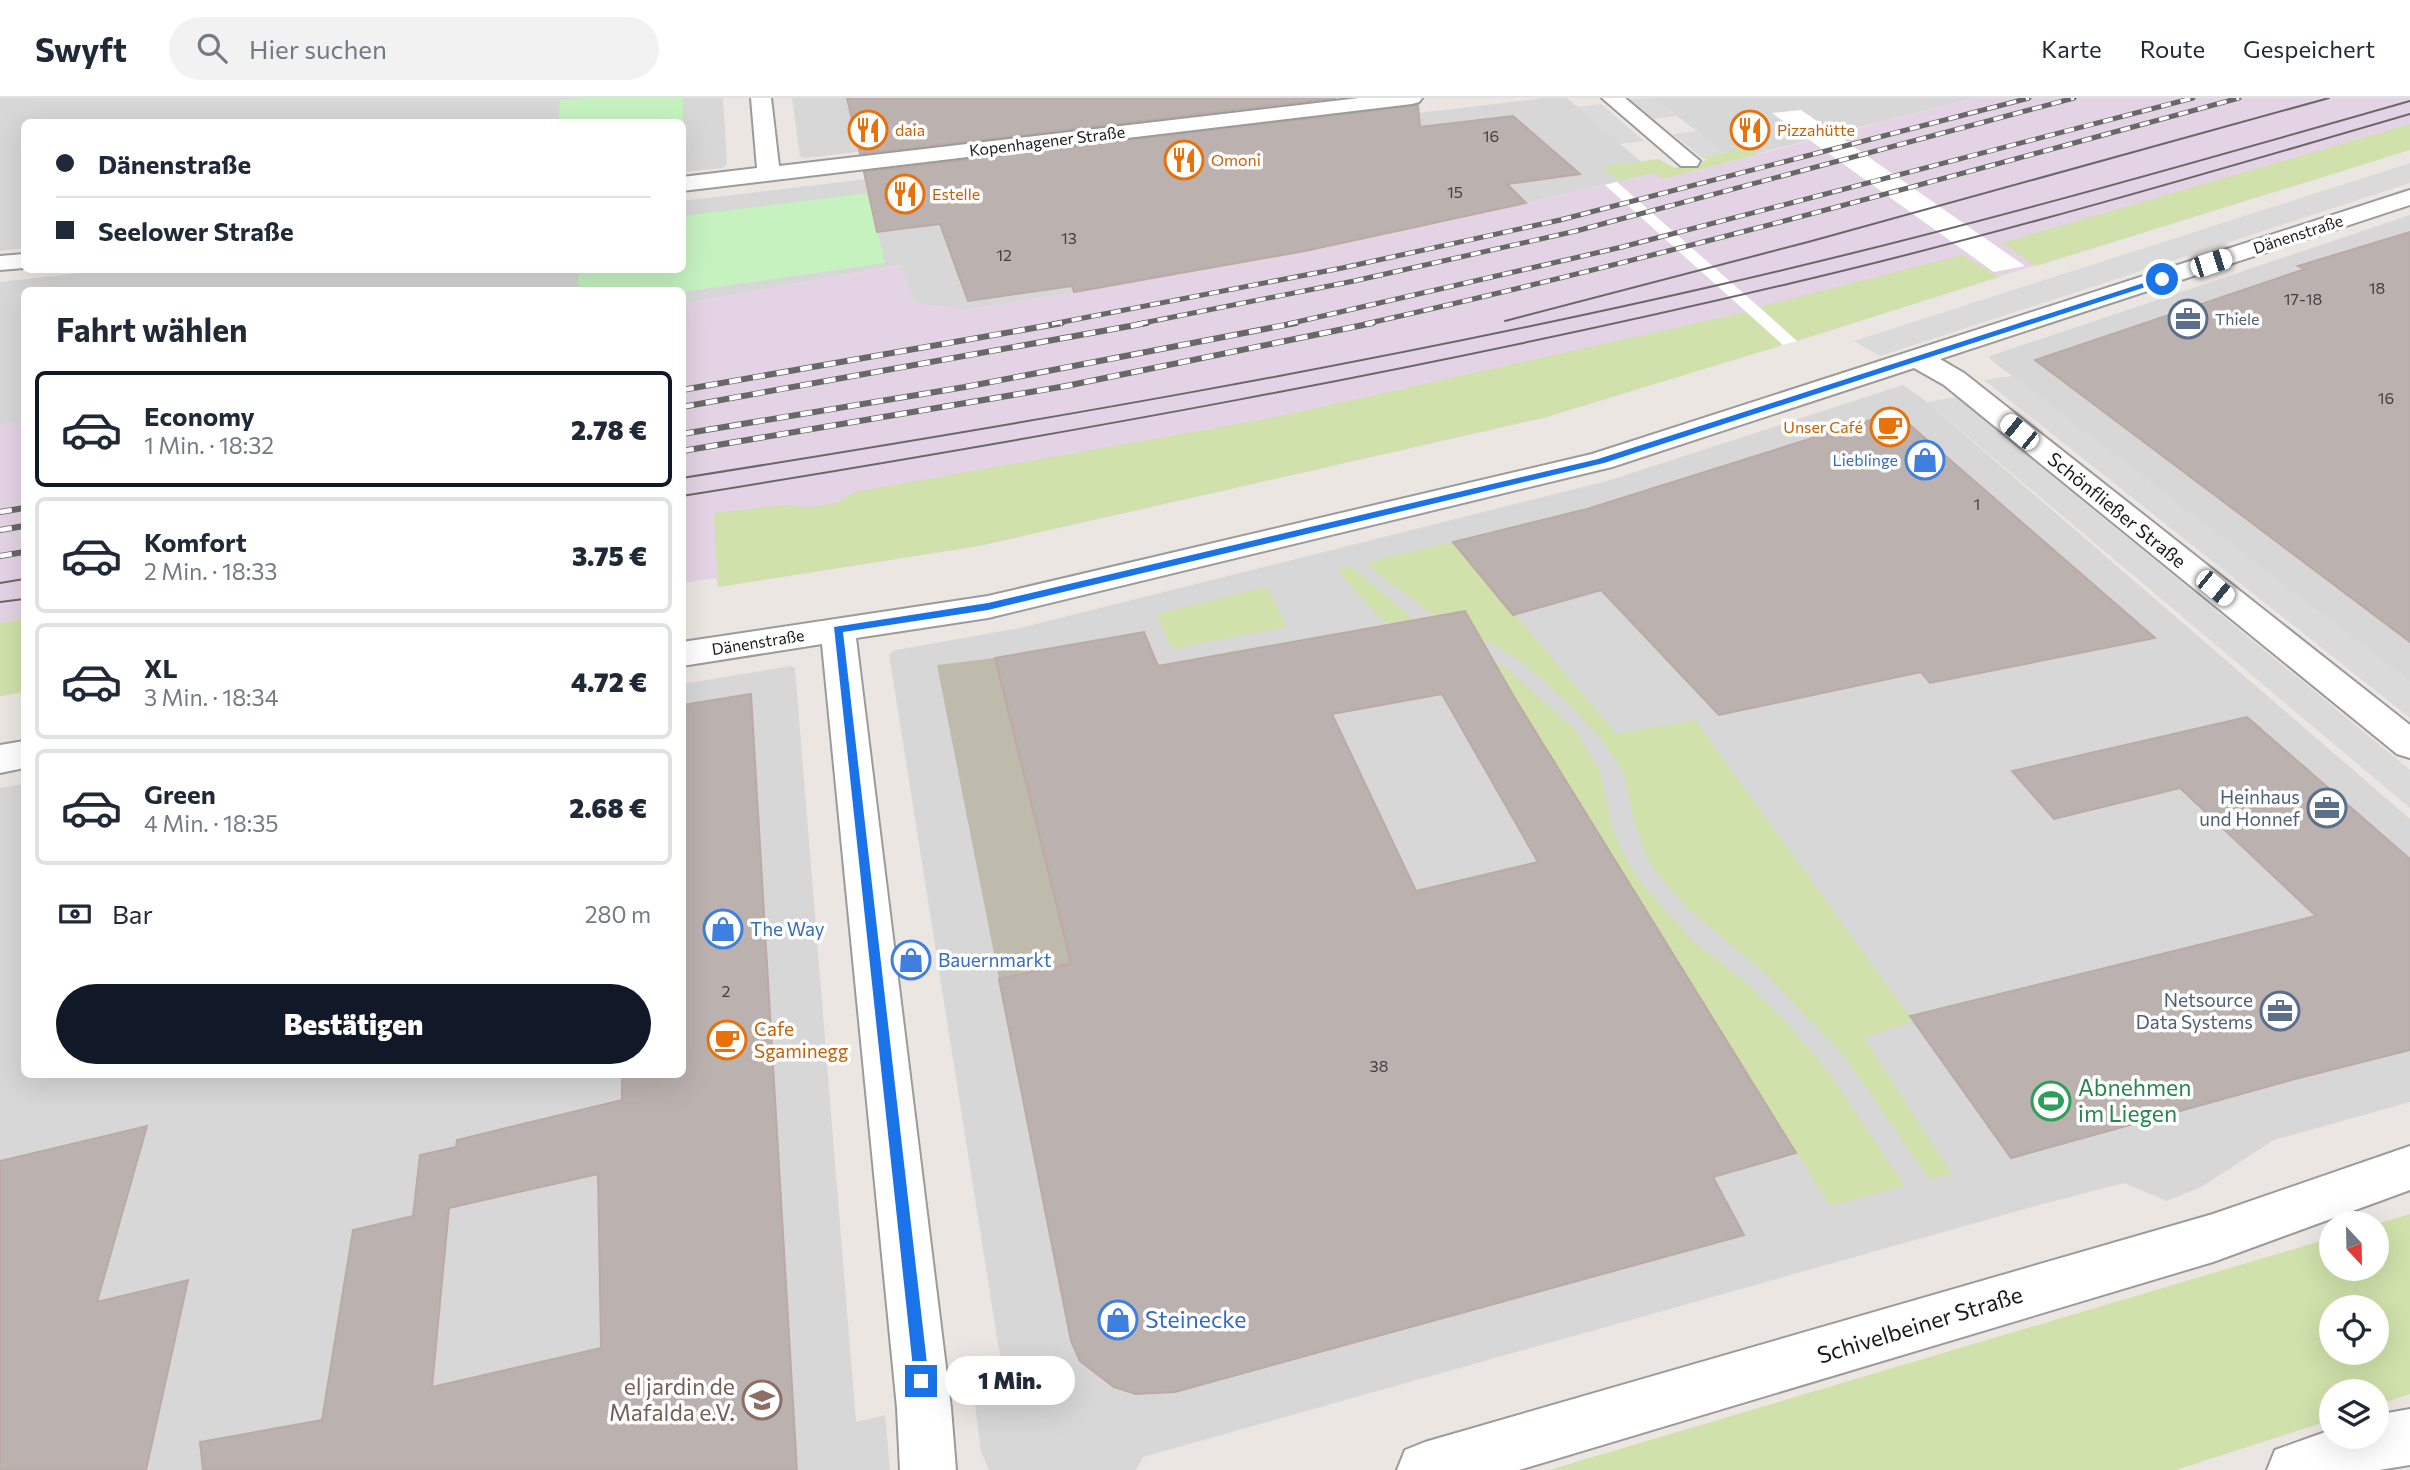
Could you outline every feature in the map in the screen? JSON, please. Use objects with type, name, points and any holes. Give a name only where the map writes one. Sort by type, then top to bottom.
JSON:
[{"type":"street","points":[[761,98],[769,174]]},
{"type":"street","name":"Kopenhagener Straße","points":[[686,184],[1412,98]]},
{"type":"street","points":[[1612,98],[1689,161]]},
{"type":"street","name":"Dänenstraße","points":[[686,653],[988,607],[1601,461],[2410,197]]},
{"type":"street","points":[[0,263],[21,261]]},
{"type":"street","name":"Schönfließer Straße","points":[[1919,359],[1954,379],[2410,745]]},
{"type":"street","points":[[838,630],[922,1394],[928,1470]]},
{"type":"street","points":[[0,759],[21,756]]},
{"type":"street","name":"Schivelbeiner Straße","points":[[1425,1470],[2213,1238],[2410,1168]]},
{"type":"street","points":[[2295,1470],[2374,1443],[2410,1437]]},
{"type":"shaded area","points":[[0,98],[723,98],[727,164],[722,168],[686,172],[686,119],[21,119],[21,248],[0,251]]},
{"type":"shaded area","points":[[792,98],[1325,98],[805,158],[800,157]]},
{"type":"shaded area","points":[[1544,98],[1567,98],[1654,173],[1416,229],[1276,258],[967,310],[914,303],[900,265],[686,303],[686,287],[21,287],[21,421],[0,425],[0,282],[80,273],[686,273],[686,201]]},
{"type":"shaded area","points":[[1653,98],[1974,98],[1732,160]]},
{"type":"shaded area","points":[[1653,98],[1676,116],[1654,119],[1629,99]]},
{"type":"shaded area","points":[[1975,98],[2410,98],[2410,149],[1543,418],[979,546],[718,587],[716,578],[686,583],[686,303],[901,265],[914,303],[967,310],[1276,258],[1416,229],[1654,173],[1663,179]]},
{"type":"shaded area","points":[[1601,104],[1644,141],[1620,144],[1577,107]]},
{"type":"shaded area","points":[[1697,131],[1726,153],[1701,157],[1673,134]]},
{"type":"shaded area","points":[[2410,163],[2410,183],[1880,356],[1854,341]]},
{"type":"shaded area","points":[[2410,215],[2410,682],[1990,359],[1990,356]]},
{"type":"shaded area","points":[[2013,376],[2410,682],[2410,718],[1984,380]]},
{"type":"shaded area","points":[[1903,385],[1927,402],[2410,819],[2410,1102],[2274,1140],[2201,1187],[2167,1201],[2124,1183],[2043,1204],[1143,1457],[1136,1470],[989,1470],[981,1451],[973,1390],[1004,1382],[889,654],[896,650],[1020,628],[1607,481]]},
{"type":"shaded area","points":[[1956,397],[2410,770],[2410,808],[1927,402]]},
{"type":"shaded area","points":[[21,421],[21,692],[0,696],[0,425]]},
{"type":"shaded area","points":[[995,658],[1071,962],[999,979],[937,665]]},
{"type":"shaded area","points":[[791,666],[795,668],[856,1422],[885,1415],[890,1470],[0,1470],[0,788],[21,784],[21,1078],[686,1078],[686,684]]},
{"type":"green space","points":[[683,98],[683,119],[558,119],[560,100]]},
{"type":"green space","points":[[2410,124],[2410,150],[2036,266],[2002,243]]},
{"type":"green space","points":[[1745,146],[1759,154],[1663,179],[1654,173],[1619,181],[1602,167],[1658,159],[1675,168],[1708,160],[1701,157],[1726,153]]},
{"type":"green space","points":[[869,193],[885,263],[686,292],[686,287],[578,287],[578,273],[686,273],[686,216]]},
{"type":"green space","points":[[1962,255],[1999,277],[1797,341],[1759,307]]},
{"type":"green space","points":[[1746,312],[1783,345],[1543,418],[979,546],[718,587],[714,513],[787,505],[806,508],[836,503],[855,492],[1277,417]]},
{"type":"green space","points":[[1453,542],[1617,734],[1695,720],[1913,1021],[1864,1038],[1952,1174],[1930,1180],[1845,1057],[1764,972],[1687,908],[1659,876],[1646,856],[1632,812],[1625,775],[1604,742],[1570,705],[1522,662],[1435,616],[1375,572],[1368,562]]},
{"type":"green space","points":[[1351,566],[1412,618],[1446,640],[1506,668],[1575,730],[1600,771],[1612,827],[1624,855],[1640,881],[1692,941],[1746,982],[1789,1025],[1827,1070],[1905,1186],[1830,1206],[1514,697],[1408,640],[1377,615],[1337,570]]},
{"type":"green space","points":[[1267,587],[1287,627],[1172,649],[1157,614]]},
{"type":"green space","points":[[21,620],[21,692],[0,696],[0,623]]},
{"type":"green space","points":[[2410,1214],[2410,1394],[2389,1401],[2389,1379],[2319,1379],[2319,1424],[2176,1470],[1549,1470],[2319,1242],[2319,1281],[2389,1281],[2389,1220]]},
{"type":"pier","points":[[1801,110],[2025,266],[1994,272],[1772,113]]},
{"type":"pier","points":[[1617,182],[1797,341],[1783,345],[1605,185]]},
{"type":"building","points":[[847,98],[1336,98],[860,154]]},
{"type":"building","points":[[1418,105],[1420,127],[1513,116],[1580,174],[1507,184],[1526,203],[1305,251],[1074,292],[1072,286],[968,301],[940,224],[877,232],[864,172]]},
{"type":"building","points":[[2410,232],[2410,642],[2035,360],[2305,269],[2298,266]]},
{"type":"building","points":[[1895,412],[2155,638],[1930,683],[1921,672],[1719,715],[1601,590],[1513,615],[1453,542],[1587,509]]},
{"type":"building","points":[[1465,611],[1514,697],[1796,1153],[1713,1177],[1744,1235],[1175,1392],[1136,1394],[1114,1387],[1080,1361],[1071,1341],[999,979],[1071,963],[995,658],[1144,632],[1158,666]],"holes":[[[1442,694],[1538,862],[1416,891],[1332,714]]]},
{"type":"building","points":[[751,694],[797,1470],[203,1470],[200,1442],[322,1420],[353,1230],[413,1216],[420,1155],[456,1147],[457,1140],[622,1100],[622,1078],[686,1078],[686,704]],"holes":[[[598,1174],[601,1348],[432,1387],[449,1208]]]},
{"type":"building","points":[[2247,717],[2410,859],[2410,1050],[2011,1158],[1910,1016],[2316,916],[2180,788],[2054,819],[2012,771]]},
{"type":"building","points":[[147,1126],[97,1302],[188,1280],[146,1470],[0,1470],[0,1161]]},
{"type":"tram line","points":[[1505,321],[1808,242],[2329,98]]},
{"type":"tram line","points":[[686,477],[1200,391],[1586,314],[1802,266],[1976,222],[2410,101]]},
{"type":"tram line","points":[[686,495],[1239,400],[1654,315],[2025,224],[2410,114]]},
{"type":"tram line","points":[[0,583],[21,580]]},
{"type":"tram line","points":[[0,602],[21,599]]},
{"type":"railway","points":[[1052,324],[1342,268],[1560,220],[2029,98]]},
{"type":"railway","points":[[1138,324],[1354,281],[1576,231],[2074,98]]},
{"type":"railway","points":[[1288,324],[1622,247],[2193,98]]},
{"type":"railway","points":[[1365,324],[1694,244],[2239,98]]},
{"type":"railway","points":[[686,389],[1062,323]]},
{"type":"railway","points":[[686,406],[1147,323]]},
{"type":"railway","points":[[686,433],[965,387],[1296,323]]},
{"type":"railway","points":[[686,450],[1066,386],[1373,323]]},
{"type":"railway","points":[[0,512],[21,508]]},
{"type":"railway","points":[[0,530],[21,526]]},
{"type":"railway","points":[[0,556],[21,552]]},
{"type":"place","name":"daia","points":[[868,130]]},
{"type":"place","name":"Pizzahütte","points":[[1750,130]]},
{"type":"place","name":"Omoni","points":[[1184,160]]},
{"type":"place","name":"Estelle","points":[[905,194]]},
{"type":"place","name":"Thiele","points":[[2188,319]]},
{"type":"place","name":"Unser Café","points":[[1890,427]]},
{"type":"place","name":"Lieblinge","points":[[1925,460]]},
{"type":"place","name":"Heinhaus und Honnef","points":[[2327,808]]},
{"type":"place","name":"The Way","points":[[723,929]]},
{"type":"place","name":"Bauernmarkt","points":[[911,960]]},
{"type":"place","name":"Netsource Data Systems","points":[[2280,1011]]},
{"type":"place","name":"Cafe Sgaminegg","points":[[727,1040]]},
{"type":"place","name":"Abnehmen im Liegen","points":[[2051,1101]]},
{"type":"place","name":"Steinecke","points":[[1118,1320]]},
{"type":"place","name":"el jardin de Mafalda e.V.","points":[[762,1400]]},
{"type":"route","points":[[921,1381],[838,630],[988,607],[1601,461],[2162,279]]}]
